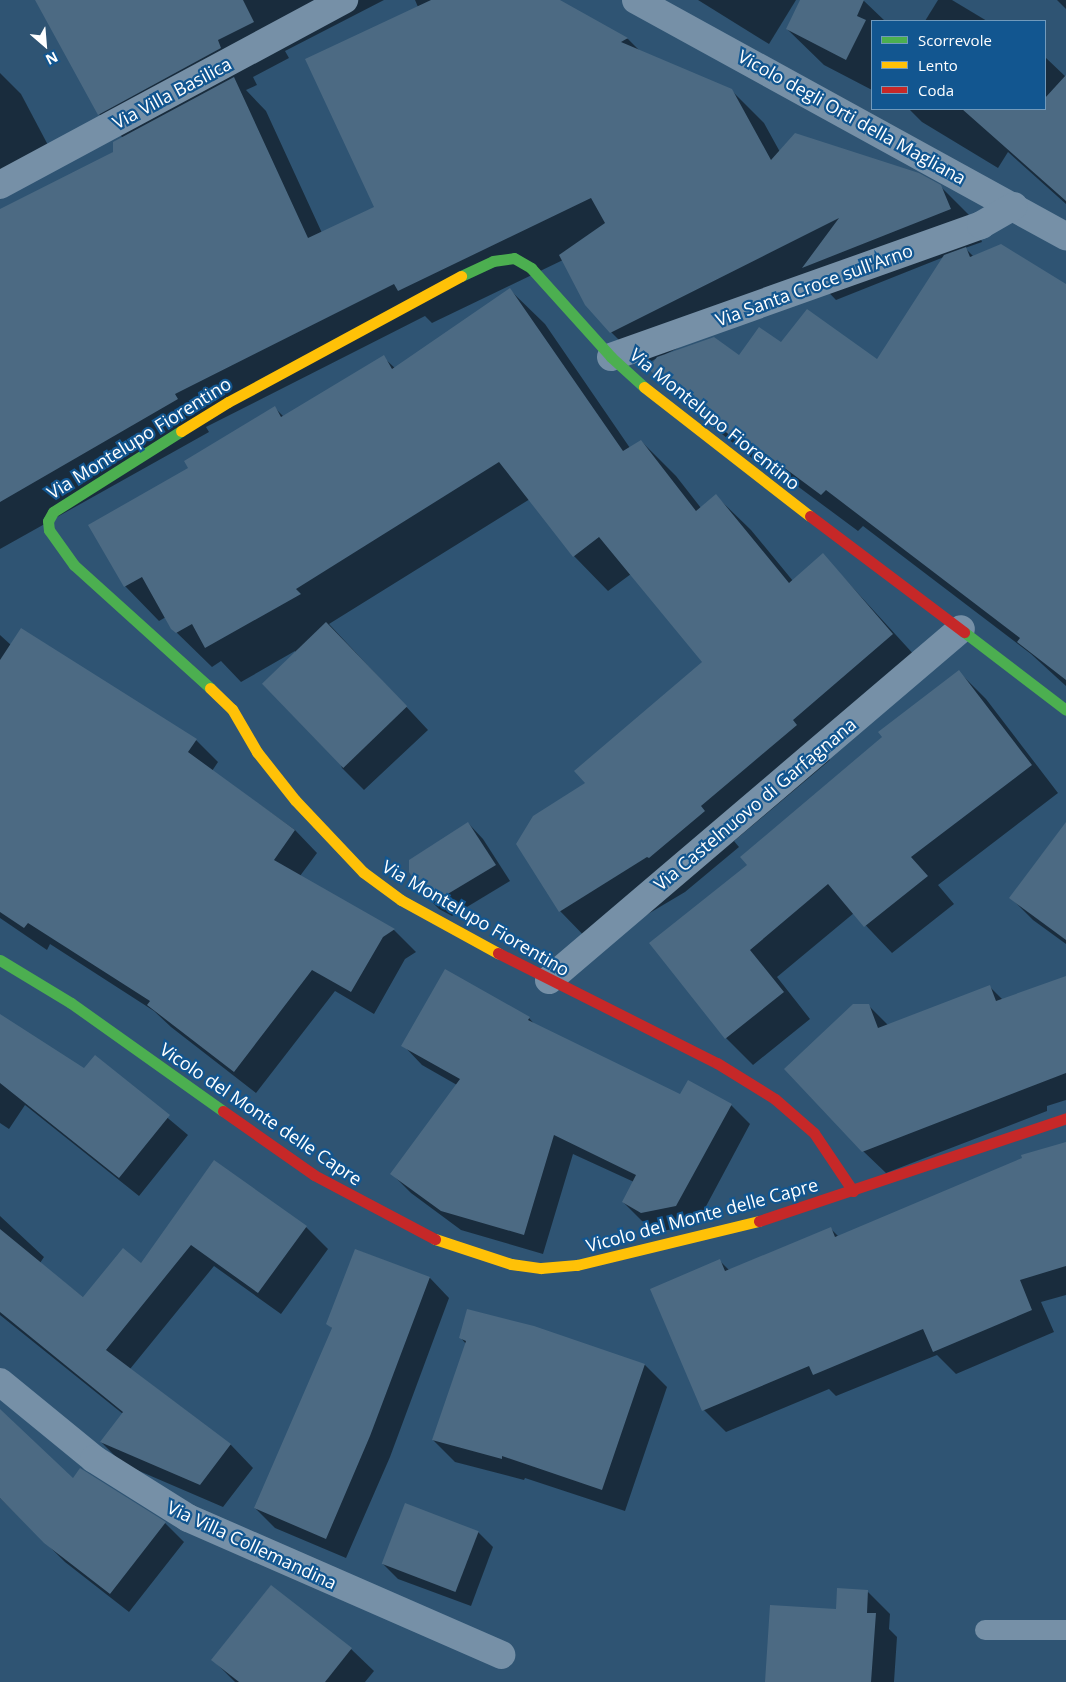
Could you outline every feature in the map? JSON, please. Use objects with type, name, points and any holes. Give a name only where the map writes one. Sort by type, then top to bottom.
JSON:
[{"type":"street","name":"Via Villa Basilica","points":[[0,185],[344,0]]},
{"type":"street","name":"Vicolo degli Orti della Magliana","points":[[636,0],[1065,233]]},
{"type":"street","name":"Via Santa Croce sull'Arno","points":[[611,357],[981,225],[1014,206]]},
{"type":"street","name":"Via Montelupo Fiorentino","points":[[853,1191],[834,1158],[814,1133],[775,1099],[717,1063],[549,980],[401,900],[363,872],[295,800],[257,752],[232,709],[166,645],[74,565],[49,530],[48,521],[52,512],[228,402],[437,288],[504,258],[514,258],[531,268],[611,357],[668,408],[961,628],[1066,710]]},
{"type":"street","name":"Via Castelnuovo di Garfagnana","points":[[549,980],[961,628]]},
{"type":"street","name":"Vicolo del Monte delle Capre","points":[[0,960],[71,1003],[314,1175],[430,1237],[510,1264],[541,1268],[608,1260],[790,1213],[1066,1118]]},
{"type":"street","name":"Via Villa Collemandina","points":[[0,1382],[94,1459],[188,1518],[501,1655]]},
{"type":"lane","points":[[985,1630],[1066,1630]]},
{"type":"building","points":[[35,0],[243,0],[254,22],[218,40],[221,48],[98,115]]},
{"type":"building","points":[[431,0],[560,0],[628,38],[621,42],[732,89],[771,160],[795,133],[919,173],[941,185],[951,209],[802,268],[839,218],[610,333],[585,305],[559,255],[605,223],[591,198],[398,291],[394,284],[175,394],[178,399],[0,502],[0,209],[113,152],[113,142],[234,77],[308,238],[374,207],[305,59]]},
{"type":"building","points":[[800,0],[864,0],[857,16],[866,20],[846,60],[786,29]]},
{"type":"building","points":[[1066,75],[1066,201],[963,110],[1046,110],[1046,97]]},
{"type":"building","points":[[1001,244],[1066,284],[1066,680],[1017,642],[1020,638],[826,490],[821,495],[736,432],[732,437],[648,369],[657,357],[714,337],[739,355],[759,327],[781,342],[807,309],[877,359],[944,255],[966,247],[970,257]]},
{"type":"building","points":[[510,288],[623,451],[641,440],[696,511],[716,494],[789,583],[823,553],[893,634],[793,720],[797,725],[701,806],[705,811],[649,858],[647,857],[559,912],[516,844],[533,816],[585,783],[574,771],[702,662],[599,537],[573,557],[499,462],[296,589],[301,594],[205,648],[192,624],[176,633],[171,629],[142,577],[124,587],[88,525],[188,468],[184,461],[275,406],[281,417],[384,355],[392,369]]},
{"type":"building","points":[[326,622],[407,706],[343,768],[262,684]]},
{"type":"building","points":[[21,628],[197,739],[188,752],[295,830],[274,860],[395,929],[383,937],[351,992],[312,970],[234,1072],[147,1005],[150,1001],[28,923],[24,928],[0,912],[0,660]]},
{"type":"building","points":[[959,670],[1032,765],[911,857],[928,876],[864,927],[828,884],[750,950],[784,992],[725,1039],[649,943],[747,865],[740,857],[882,737],[878,732]]},
{"type":"building","points":[[468,822],[496,865],[436,901],[422,894],[409,872],[409,860]]},
{"type":"building","points":[[1066,822],[1066,940],[1009,898]]},
{"type":"building","points":[[445,969],[530,1017],[528,1020],[680,1094],[688,1080],[732,1104],[676,1206],[641,1213],[622,1202],[636,1175],[554,1135],[524,1235],[441,1211],[390,1174],[460,1079],[401,1046]]},
{"type":"building","points":[[1066,976],[1066,1073],[862,1152],[784,1069],[853,1004],[869,1004],[878,1028],[990,985],[996,1001]]},
{"type":"building","points":[[0,1014],[84,1068],[95,1055],[170,1115],[119,1178],[0,1083]]},
{"type":"building","points":[[1066,1142],[1066,1266],[1020,1280],[1032,1310],[933,1352],[923,1329],[813,1375],[809,1366],[702,1411],[650,1289],[720,1259],[725,1271],[831,1227],[835,1237],[1022,1158],[1021,1155]]},
{"type":"building","points":[[214,1160],[307,1226],[258,1293],[191,1245],[106,1350],[231,1444],[200,1485],[100,1442],[123,1412],[0,1312],[0,1229],[83,1297],[123,1248],[141,1263]]},
{"type":"building","points":[[355,1249],[430,1277],[370,1436],[326,1539],[254,1508],[332,1328],[326,1324]]},
{"type":"building","points":[[467,1309],[534,1326],[645,1364],[602,1490],[502,1456],[502,1459],[432,1440],[466,1341],[459,1338]]},
{"type":"building","points":[[0,1409],[73,1478],[80,1468],[166,1522],[110,1594],[44,1543],[0,1498]]},
{"type":"building","points":[[405,1503],[479,1531],[455,1592],[382,1564]]},
{"type":"building","points":[[271,1585],[352,1648],[325,1682],[239,1682],[211,1660]]},
{"type":"building","points":[[837,1588],[868,1590],[867,1613],[876,1613],[871,1682],[765,1682],[770,1605],[836,1609]]},
{"type":"traffic: fast","points":[[461,276],[493,261],[514,258],[531,268],[611,357],[644,387]]},
{"type":"traffic: fast","points":[[181,431],[53,512],[48,521],[49,530],[74,565],[210,688]]},
{"type":"traffic: fast","points":[[964,632],[1066,710]]},
{"type":"traffic: fast","points":[[0,960],[71,1003],[223,1111]]},
{"type":"traffic: slow","points":[[181,431],[228,402],[461,276]]},
{"type":"traffic: slow","points":[[644,387],[810,516]]},
{"type":"traffic: slow","points":[[210,688],[232,709],[257,752],[295,800],[363,872],[401,900],[498,953]]},
{"type":"traffic: slow","points":[[435,1239],[511,1264],[541,1268],[577,1265],[759,1221]]},
{"type":"traffic: jam","points":[[810,516],[964,632]]},
{"type":"traffic: jam","points":[[498,953],[717,1063],[775,1099],[814,1133],[853,1191]]},
{"type":"traffic: jam","points":[[223,1111],[314,1175],[435,1239]]},
{"type":"traffic: jam","points":[[759,1221],[1066,1118]]}]
